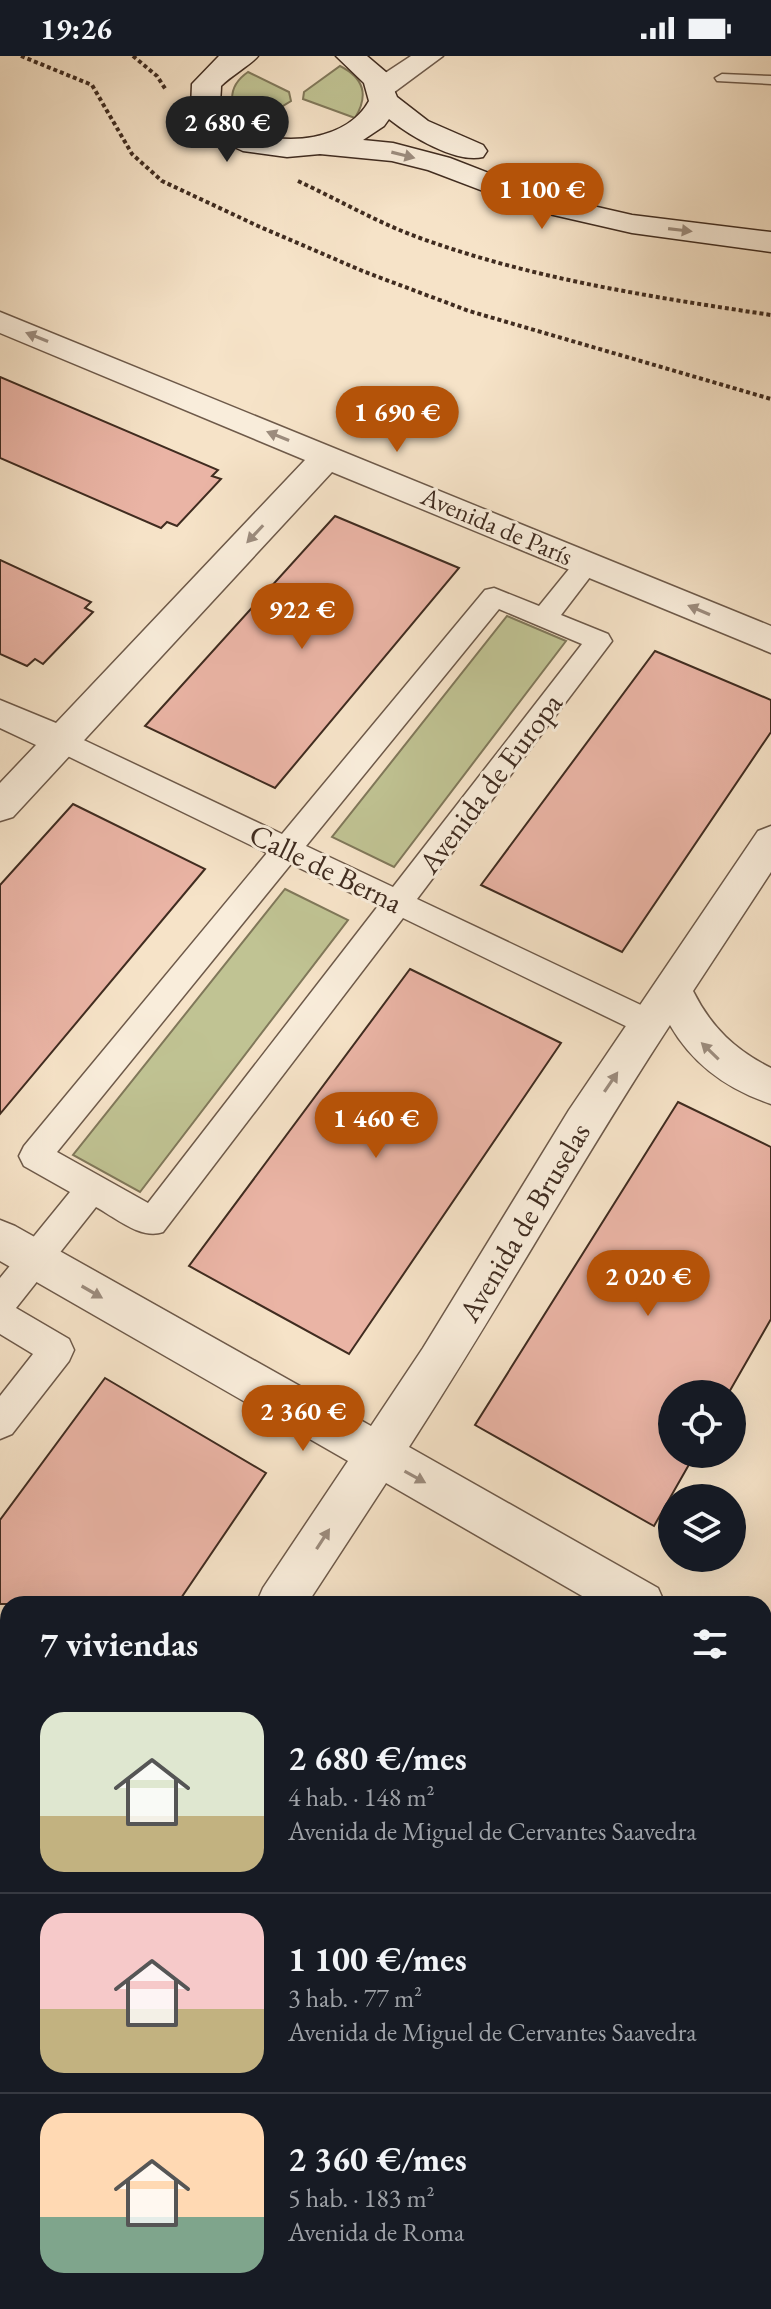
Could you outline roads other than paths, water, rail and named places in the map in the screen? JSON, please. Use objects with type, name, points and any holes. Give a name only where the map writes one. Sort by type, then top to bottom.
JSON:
[{"type":"main road","points":[[244,56],[200,73],[206,110],[213,123],[242,141],[296,149],[325,146],[393,152],[439,164],[536,202],[632,224],[771,242]]},
{"type":"main road","points":[[351,56],[374,72],[383,94],[418,127],[461,147],[546,177],[633,200],[771,218]]},
{"type":"main road","points":[[325,146],[354,135],[374,120],[383,94]]},
{"type":"street","points":[[351,56],[359,56]]},
{"type":"street","points":[[383,94],[429,56]]},
{"type":"street","name":"Avenida de París","points":[[0,322],[771,640]]},
{"type":"street","points":[[0,807],[328,456]]},
{"type":"street","points":[[544,618],[587,564]]},
{"type":"street","name":"Avenida de Europa","points":[[494,597],[599,641],[152,1222],[35,1156],[287,849],[494,597]]},
{"type":"street","name":"Calle de Berna","points":[[0,713],[398,903],[662,1008]]},
{"type":"street","name":"Avenida de Bruselas","points":[[285,1596],[439,1362],[584,1122],[771,841]]},
{"type":"street","points":[[662,1008],[726,1066],[771,1087]]},
{"type":"street","points":[[0,1303],[17,1249],[92,1188]]},
{"type":"street","points":[[17,1249],[627,1596]]},
{"type":"street","points":[[0,1316],[57,1350],[0,1423]]},
{"type":"lane","points":[[722,79],[771,80]]}]
